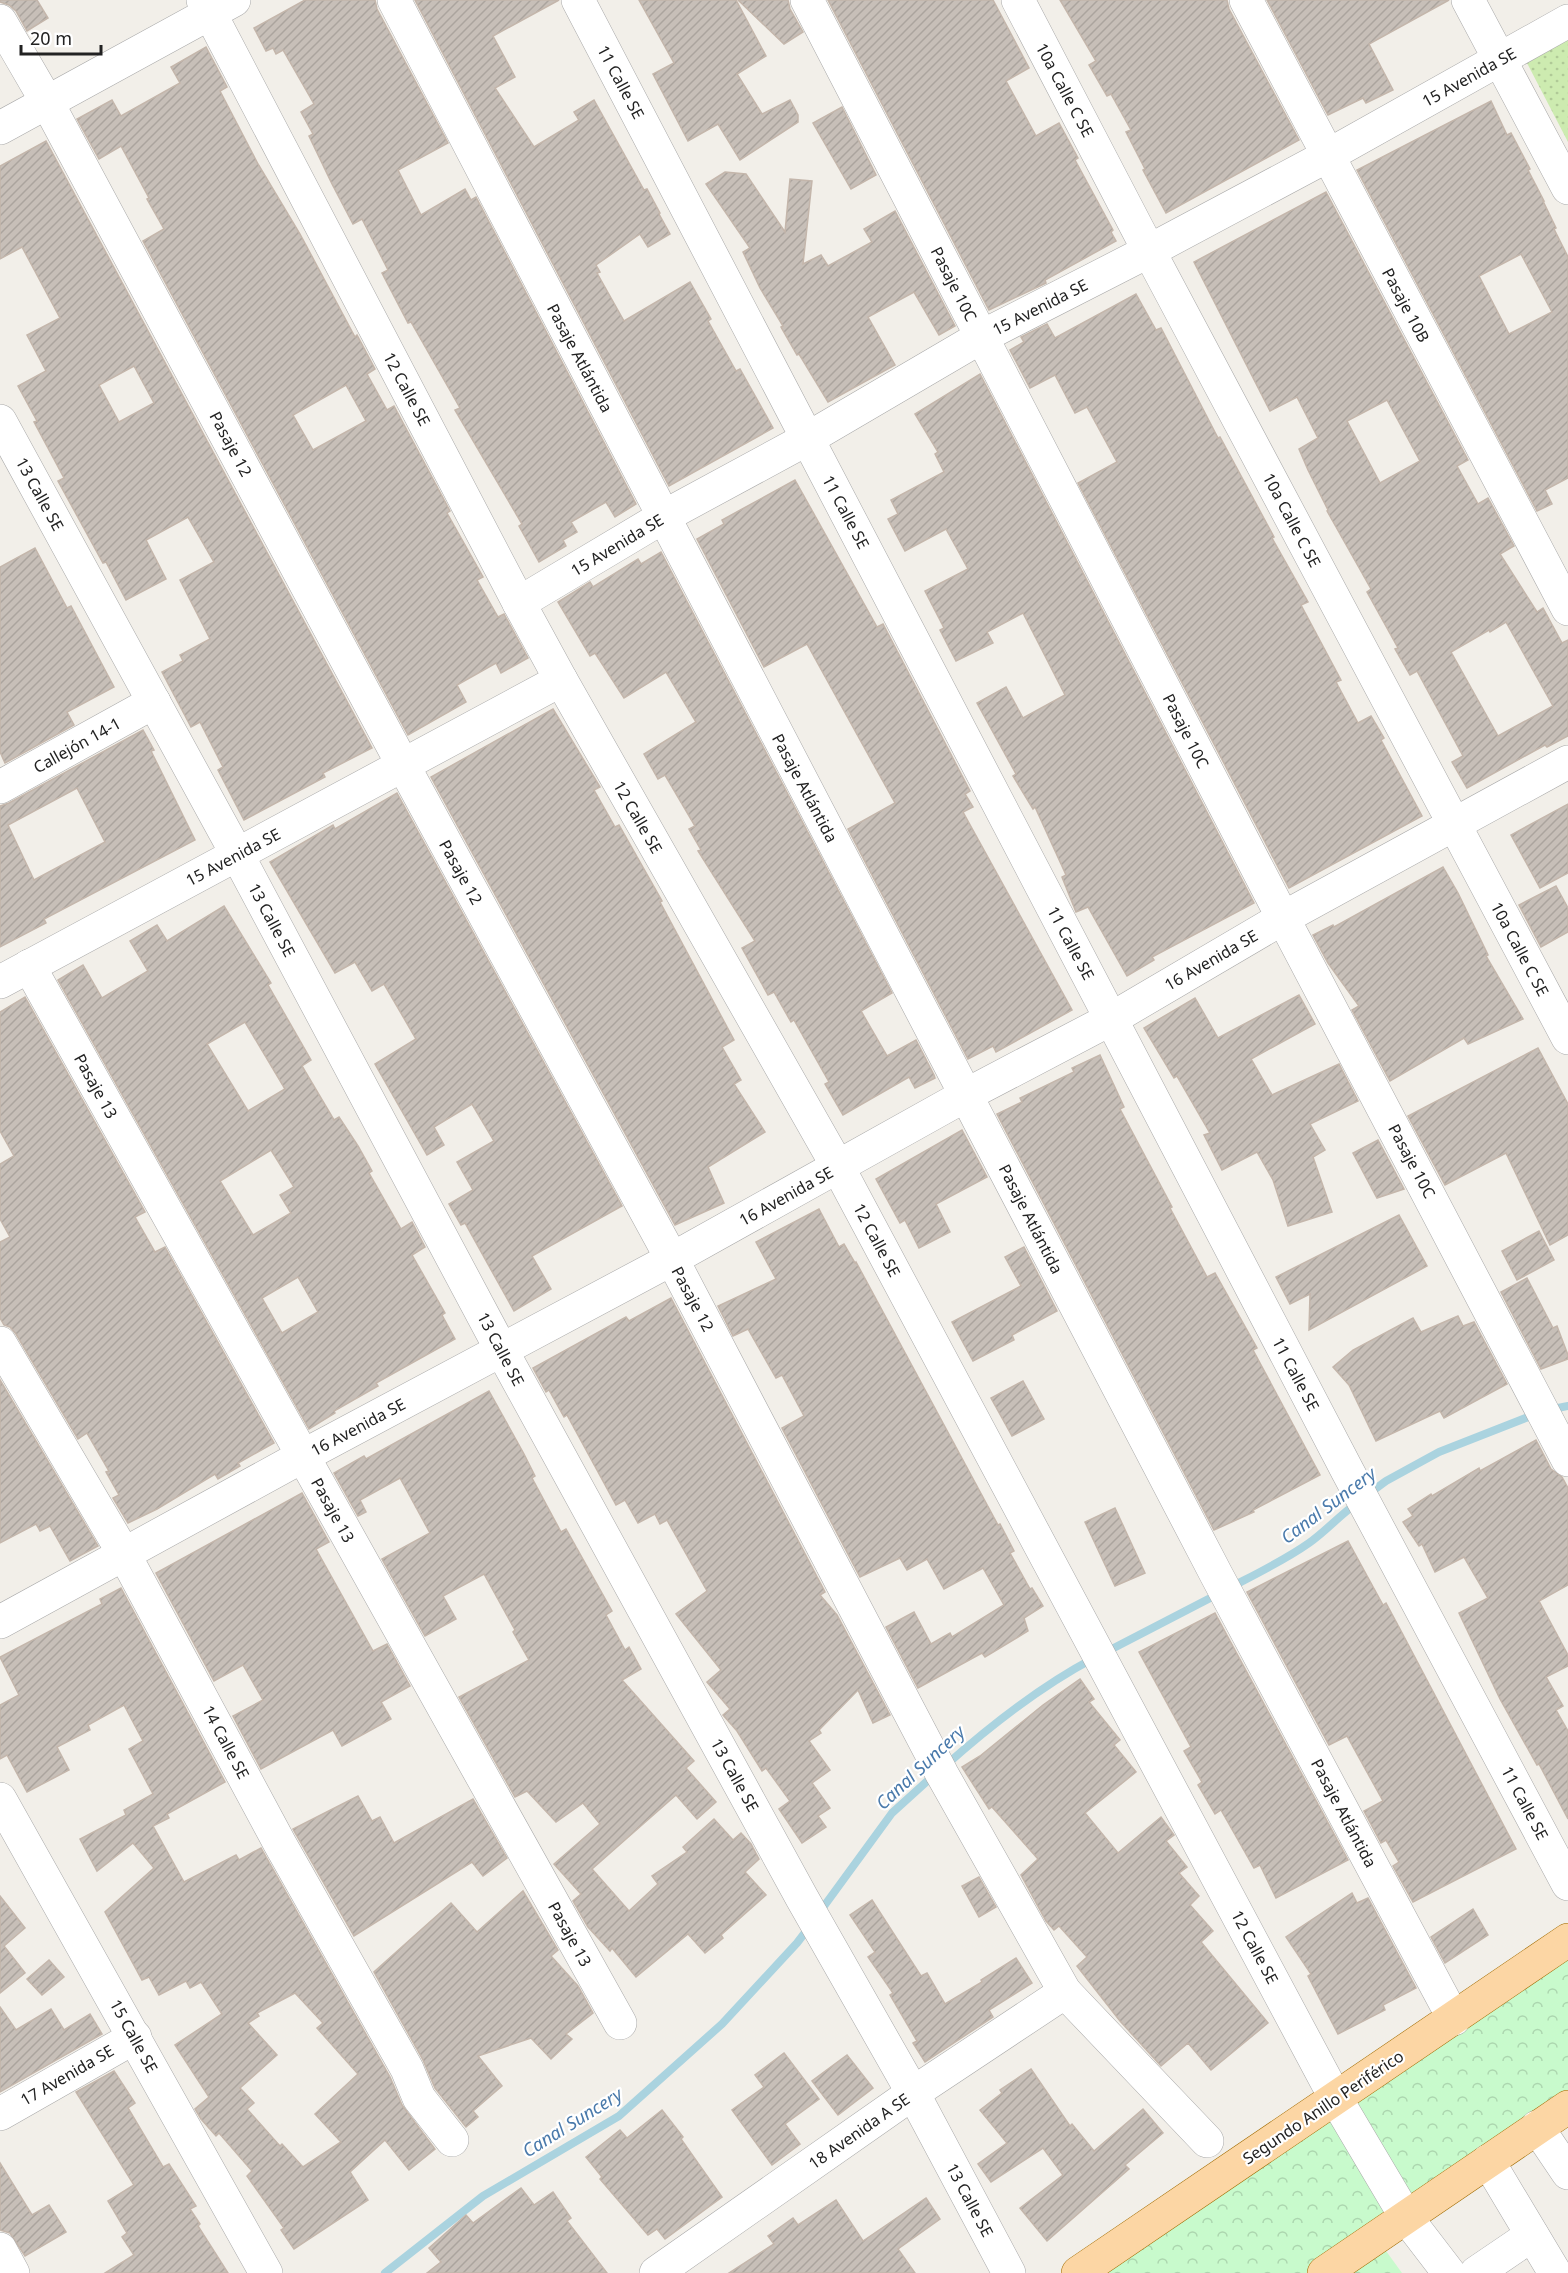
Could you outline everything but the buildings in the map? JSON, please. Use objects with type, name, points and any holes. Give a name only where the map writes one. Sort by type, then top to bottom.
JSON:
[{"type":"main road","name":"Segundo Anillo Periférico","points":[[1078,2273],[1568,1940]]},
{"type":"main road","points":[[1324,2273],[1568,2107]]},
{"type":"street","name":"Pasaje Atlántida","points":[[394,0],[1216,1576],[1454,2019]]},
{"type":"street","name":"11 Calle SE","points":[[578,0],[1348,1472],[1568,1884]]},
{"type":"street","name":"Pasaje 10C","points":[[807,0],[1563,1450]]},
{"type":"street","name":"10a Calle C SE","points":[[1018,0],[1568,1038]]},
{"type":"street","name":"Pasaje 10B","points":[[1246,0],[1568,609]]},
{"type":"street","points":[[1468,0],[1568,188]]},
{"type":"street","points":[[0,128],[216,4]]},
{"type":"street","name":"12 Calle SE","points":[[216,4],[519,603],[838,1167],[1336,2099],[1406,2217],[1449,2273]]},
{"type":"street","name":"Pasaje 12","points":[[0,21],[47,102],[403,765],[672,1259],[942,1774],[1065,1992],[1207,2141]]},
{"type":"street","name":"15 Avenida SE","points":[[519,603],[663,517],[807,439],[981,337],[1327,156],[1568,21]]},
{"type":"street","name":"13 Calle SE","points":[[0,421],[237,854],[502,1351],[802,1898],[913,2093],[1009,2273]]},
{"type":"street","name":"15 Avenida SE","points":[[0,982],[561,680]]},
{"type":"street","name":"Callejón 14-1","points":[[0,787],[154,702]]},
{"type":"street","name":"16 Avenida SE","points":[[0,1622],[303,1456],[672,1259],[966,1095],[1111,1019],[1284,918],[1568,762]]},
{"type":"street","name":"Pasaje 13","points":[[29,966],[620,2023]]},
{"type":"street","name":"14 Calle SE","points":[[0,1343],[124,1554],[280,1844],[407,2069],[419,2098],[452,2140]]},
{"type":"street","name":"15 Calle SE","points":[[0,1799],[266,2273]]},
{"type":"street","name":"18 Avenida A SE","points":[[656,2273],[913,2093],[1065,1992]]},
{"type":"street","name":"17 Avenida SE","points":[[0,2114],[135,2037]]},
{"type":"street","points":[[1537,2127],[1568,2173]]},
{"type":"street","points":[[1488,2161],[1555,2273]]},
{"type":"street","points":[[1476,2273],[1532,2235]]},
{"type":"street","points":[[0,2249],[13,2273]]},
{"type":"green space","points":[[1568,40],[1568,142],[1527,63]]},
{"type":"green space","points":[[1568,1943],[1568,2106],[1407,2213],[1340,2097]]},
{"type":"green space","points":[[1333,2103],[1404,2216],[1321,2273],[1084,2273]]},
{"type":"green space","points":[[1381,2244],[1402,2273],[1339,2273]]},
{"type":"waterway","name":"Canal Suncery","points":[[1548,1410],[1568,1406]]},
{"type":"waterway","name":"Canal Suncery","points":[[1367,1495],[1386,1481],[1439,1452],[1536,1414]]},
{"type":"waterway","name":"Canal Suncery","points":[[1231,1587],[1300,1549],[1357,1503]]},
{"type":"waterway","name":"Canal Suncery","points":[[1106,1652],[1220,1593]]},
{"type":"waterway","name":"Canal Suncery","points":[[945,1766],[1016,1708],[1054,1681],[1094,1658]]},
{"type":"waterway","name":"Canal Suncery","points":[[819,1913],[892,1813],[935,1774]]},
{"type":"waterway","name":"Canal Suncery","points":[[385,2273],[483,2196],[619,2116],[722,2024],[810,1926]]}]
